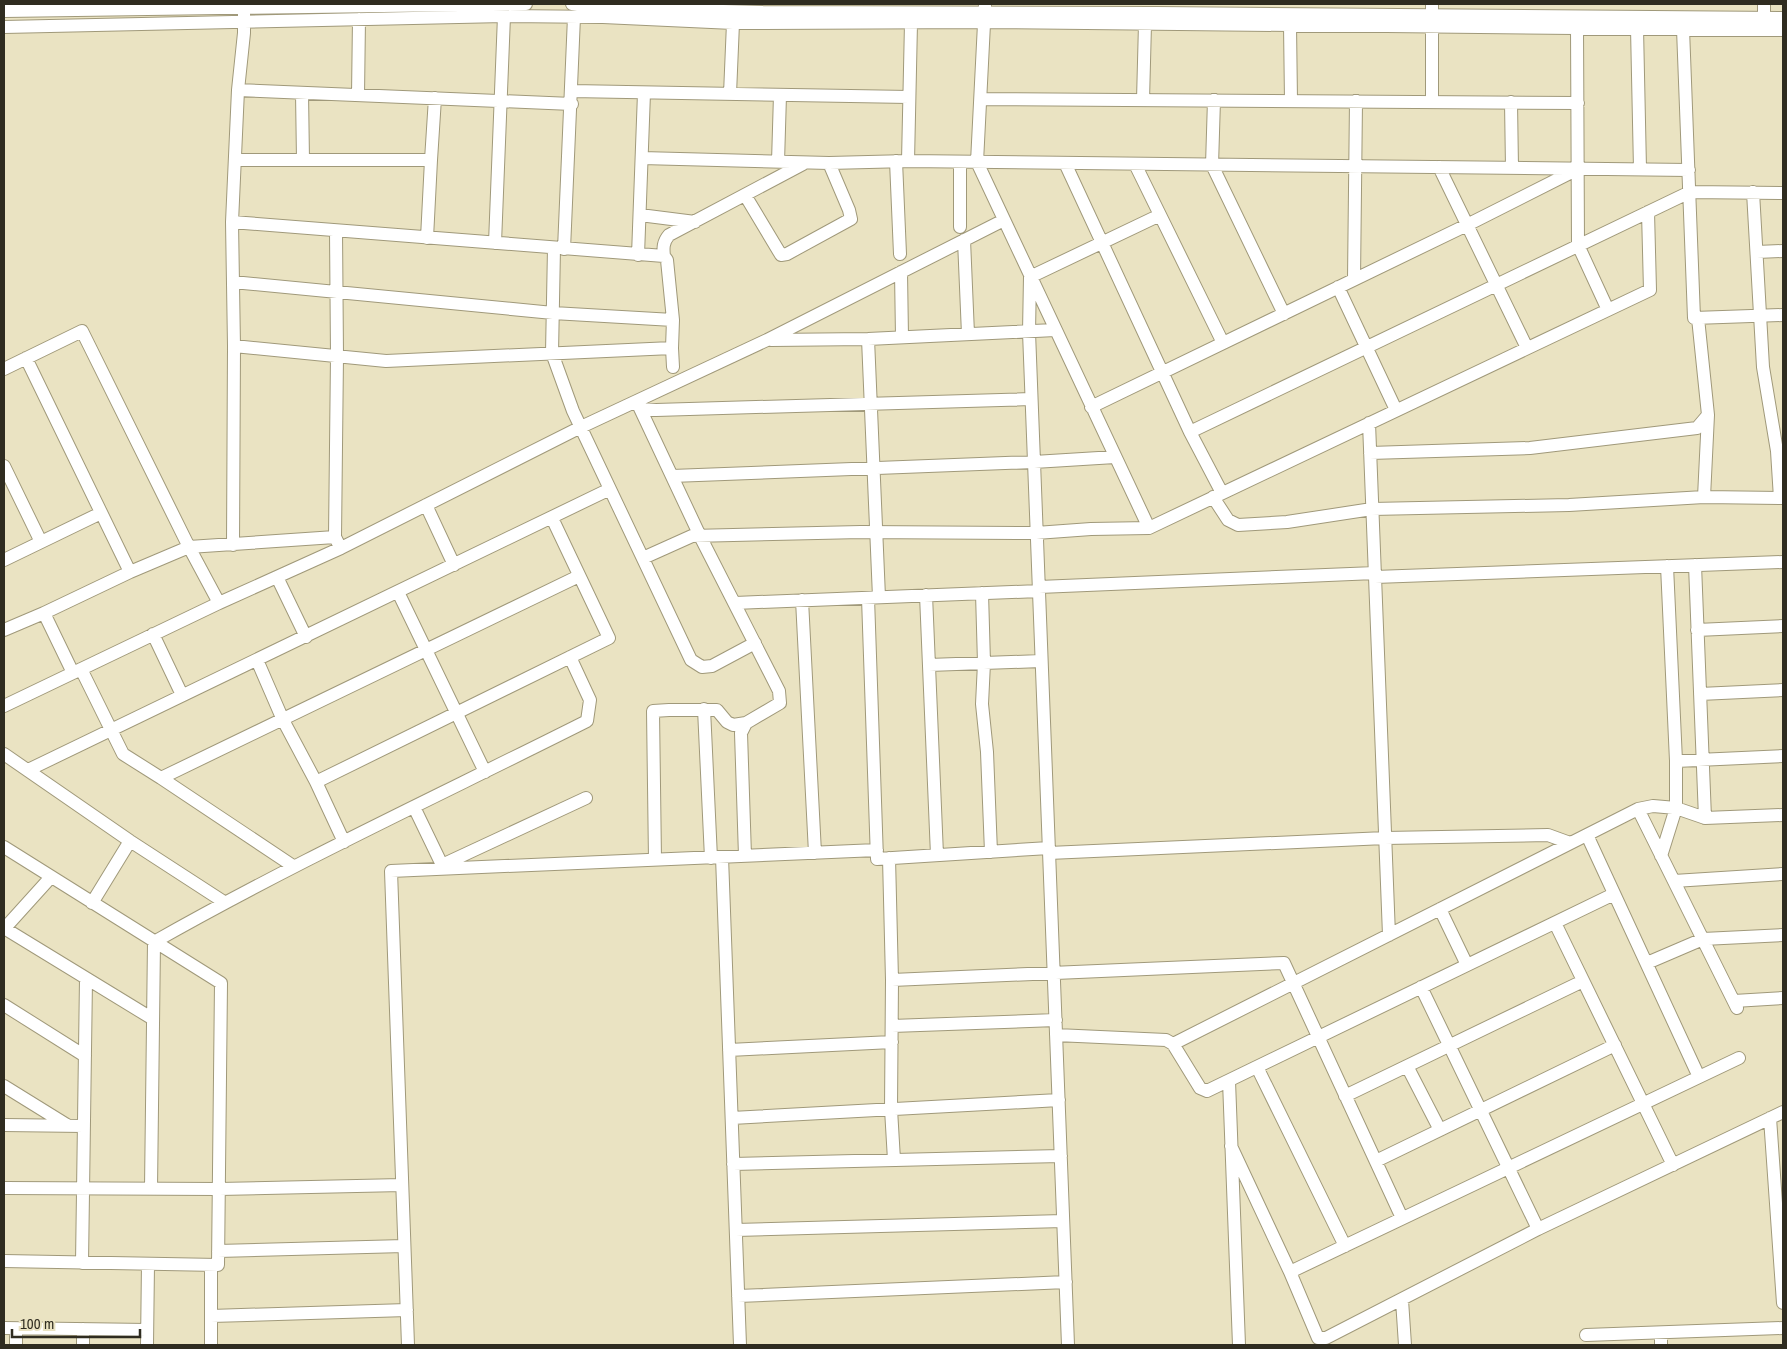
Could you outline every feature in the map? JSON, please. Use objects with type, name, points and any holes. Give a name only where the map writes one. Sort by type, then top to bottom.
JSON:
[{"type":"street","points":[[4,11],[244,6],[526,4]]},
{"type":"street","points":[[572,4],[604,10],[733,23],[911,23],[984,13],[1056,8],[1355,9],[1577,27],[1783,30]]},
{"type":"street","points":[[1764,4],[1764,18]]},
{"type":"street","points":[[233,545],[234,346],[232,222],[244,6]]},
{"type":"street","points":[[4,27],[504,16],[574,17],[604,10],[763,8],[897,8],[1145,24],[1290,25],[1432,15],[1783,18]]},
{"type":"street","points":[[984,13],[978,162],[1030,277],[1149,528]]},
{"type":"street","points":[[1432,15],[1432,102]]},
{"type":"street","points":[[494,244],[504,16]]},
{"type":"street","points":[[574,17],[572,98],[553,313],[552,353],[573,411],[691,660],[702,667],[712,666],[755,643]]},
{"type":"street","points":[[358,95],[359,19]]},
{"type":"street","points":[[730,94],[733,23]]},
{"type":"street","points":[[900,254],[902,161],[909,97],[911,23]]},
{"type":"street","points":[[1143,100],[1145,24]]},
{"type":"street","points":[[1290,25],[1291,101]]},
{"type":"street","points":[[1577,27],[1578,245],[1608,310]]},
{"type":"street","points":[[1637,28],[1640,170]]},
{"type":"street","points":[[1683,28],[1694,318],[1783,315]]},
{"type":"street","points":[[238,90],[500,101],[644,93],[909,97]]},
{"type":"street","points":[[302,93],[303,160]]},
{"type":"street","points":[[638,255],[644,93]]},
{"type":"street","points":[[778,162],[780,95]]},
{"type":"street","points":[[427,238],[435,98]]},
{"type":"street","points":[[981,99],[1578,103]]},
{"type":"street","points":[[1214,100],[1212,165],[1284,314]]},
{"type":"street","points":[[1354,279],[1357,166],[1356,101]]},
{"type":"street","points":[[1512,102],[1512,168]]},
{"type":"street","points":[[642,158],[829,164],[902,161],[1689,170]]},
{"type":"street","points":[[236,160],[431,160]]},
{"type":"street","points":[[960,162],[960,227]]},
{"type":"street","points":[[673,367],[672,320],[667,260],[664,256],[663,246],[665,240],[669,236],[805,163]]},
{"type":"street","points":[[1065,163],[1190,432],[1228,520],[1238,524],[1287,522],[1372,509],[1569,505],[1704,497],[1782,498],[1780,450],[1763,367],[1753,192]]},
{"type":"street","points":[[745,195],[781,254],[787,254],[851,219],[829,164]]},
{"type":"street","points":[[1136,164],[1223,343]]},
{"type":"street","points":[[1439,167],[1527,348]]},
{"type":"street","points":[[1091,407],[1578,169]]},
{"type":"street","points":[[1190,432],[1690,192],[1783,192]]},
{"type":"street","points":[[643,558],[692,536],[876,532],[1036,533],[1090,529],[1149,528],[1650,290],[1648,212]]},
{"type":"street","points":[[640,215],[695,222]]},
{"type":"street","points":[[1030,277],[1160,215]]},
{"type":"street","points":[[4,706],[277,577],[338,543],[426,505],[581,427],[639,406],[1004,220]]},
{"type":"street","points":[[232,222],[664,256]]},
{"type":"street","points":[[336,231],[338,543]]},
{"type":"street","points":[[964,240],[968,334]]},
{"type":"street","points":[[1757,252],[1783,251]]},
{"type":"street","points":[[901,272],[902,337]]},
{"type":"street","points":[[1030,277],[1031,399],[1068,1345]]},
{"type":"street","points":[[233,282],[553,313],[672,320]]},
{"type":"street","points":[[1338,287],[1396,410]]},
{"type":"street","points":[[1698,318],[1708,415],[1704,497]]},
{"type":"street","points":[[767,340],[868,339],[1055,330]]},
{"type":"street","points":[[4,369],[82,331],[188,547],[219,603]]},
{"type":"street","points":[[868,339],[876,532],[873,598],[877,859],[991,852],[1385,838],[1548,835],[1570,843]]},
{"type":"street","points":[[234,346],[386,361],[672,348]]},
{"type":"street","points":[[26,358],[130,572]]},
{"type":"street","points":[[639,406],[656,410],[1031,399]]},
{"type":"street","points":[[639,406],[700,536],[779,691],[780,703],[746,723],[733,725],[727,722],[717,710],[653,711],[656,860]]},
{"type":"street","points":[[1370,453],[1530,448],[1697,428],[1708,415]]},
{"type":"street","points":[[1369,423],[1389,935]]},
{"type":"street","points":[[672,476],[1034,462],[1115,457]]},
{"type":"street","points":[[4,466],[8,484],[41,542]]},
{"type":"street","points":[[28,770],[610,489]]},
{"type":"street","points":[[426,505],[454,565]]},
{"type":"street","points":[[4,560],[101,513]]},
{"type":"street","points":[[316,782],[609,638],[552,518]]},
{"type":"street","points":[[4,630],[188,547],[338,543]]},
{"type":"street","points":[[735,603],[1375,575],[1783,562]]},
{"type":"street","points":[[1695,565],[1705,818]]},
{"type":"street","points":[[1662,856],[1676,808],[1676,761],[1667,566]]},
{"type":"street","points":[[161,778],[580,576]]},
{"type":"street","points":[[277,577],[306,637]]},
{"type":"street","points":[[398,592],[485,772]]},
{"type":"street","points":[[982,593],[984,663],[982,704],[987,752],[991,852]]},
{"type":"street","points":[[926,596],[937,855]]},
{"type":"street","points":[[802,600],[815,853]]},
{"type":"street","points":[[44,613],[123,754],[293,866]]},
{"type":"street","points":[[1697,630],[1783,626]]},
{"type":"street","points":[[153,634],[182,696]]},
{"type":"street","points":[[154,942],[224,902],[293,866],[587,721],[590,700],[570,657]]},
{"type":"street","points":[[258,660],[283,720],[316,782],[344,842]]},
{"type":"street","points":[[929,665],[1041,661]]},
{"type":"street","points":[[1700,694],[1783,690]]},
{"type":"street","points":[[704,709],[729,1050],[740,1345]]},
{"type":"street","points":[[745,856],[741,733],[746,723]]},
{"type":"street","points":[[4,754],[130,841],[224,902]]},
{"type":"street","points":[[1676,761],[1703,758],[1783,756]]},
{"type":"street","points":[[414,807],[442,865],[586,798]]},
{"type":"street","points":[[1173,1044],[1638,810],[1653,806],[1676,808],[1705,818],[1783,815]]},
{"type":"street","points":[[1638,810],[1735,1004],[1783,998]]},
{"type":"street","points":[[1587,835],[1699,1077]]},
{"type":"street","points":[[92,903],[130,841]]},
{"type":"street","points":[[4,848],[221,983],[218,1265],[4,1262]]},
{"type":"street","points":[[408,1345],[391,872],[876,850]]},
{"type":"street","points":[[889,858],[892,980],[891,1109],[894,1160]]},
{"type":"street","points":[[1674,880],[1783,874]]},
{"type":"street","points":[[51,877],[4,928],[153,1019]]},
{"type":"street","points":[[1056,1035],[1166,1040],[1173,1044],[1200,1088],[1207,1092],[1614,894]]},
{"type":"street","points":[[1440,909],[1467,965]]},
{"type":"street","points":[[1555,922],[1673,1165]]},
{"type":"street","points":[[1647,963],[1703,939],[1783,935]]},
{"type":"street","points":[[151,1189],[154,942]]},
{"type":"street","points":[[892,980],[1284,963],[1402,1218]]},
{"type":"street","points":[[82,1263],[86,979]]},
{"type":"street","points":[[1345,1096],[1583,981]]},
{"type":"street","points":[[1421,988],[1538,1229]]},
{"type":"street","points":[[4,1005],[85,1056]]},
{"type":"street","points":[[892,1026],[1056,1020]]},
{"type":"street","points":[[729,1050],[892,1042]]},
{"type":"street","points":[[1376,1161],[1615,1045]]},
{"type":"street","points":[[1290,1272],[1739,1058]]},
{"type":"street","points":[[1407,1066],[1440,1130]]},
{"type":"street","points":[[1257,1067],[1345,1246]]},
{"type":"street","points":[[1229,1081],[1239,1345]]},
{"type":"street","points":[[4,1086],[68,1126]]},
{"type":"street","points":[[732,1118],[1059,1100]]},
{"type":"street","points":[[1231,1146],[1290,1272],[1318,1338],[1326,1338],[1538,1229],[1783,1112]]},
{"type":"street","points":[[1770,1118],[1783,1303]]},
{"type":"street","points":[[4,1125],[84,1126]]},
{"type":"street","points":[[733,1164],[1061,1156]]},
{"type":"street","points":[[4,1188],[218,1189],[402,1185]]},
{"type":"street","points":[[736,1230],[1063,1221]]},
{"type":"street","points":[[218,1251],[404,1246]]},
{"type":"street","points":[[147,1345],[148,1264]]},
{"type":"street","points":[[211,1265],[211,1345]]},
{"type":"street","points":[[738,1296],[1066,1282]]},
{"type":"street","points":[[1402,1300],[1405,1345]]},
{"type":"street","points":[[211,1316],[406,1310]]},
{"type":"street","points":[[16,1345],[10,1328],[147,1330]]},
{"type":"street","points":[[1586,1335],[1661,1339],[1783,1328]]},
{"type":"street","points":[[83,1329],[83,1345]]}]
